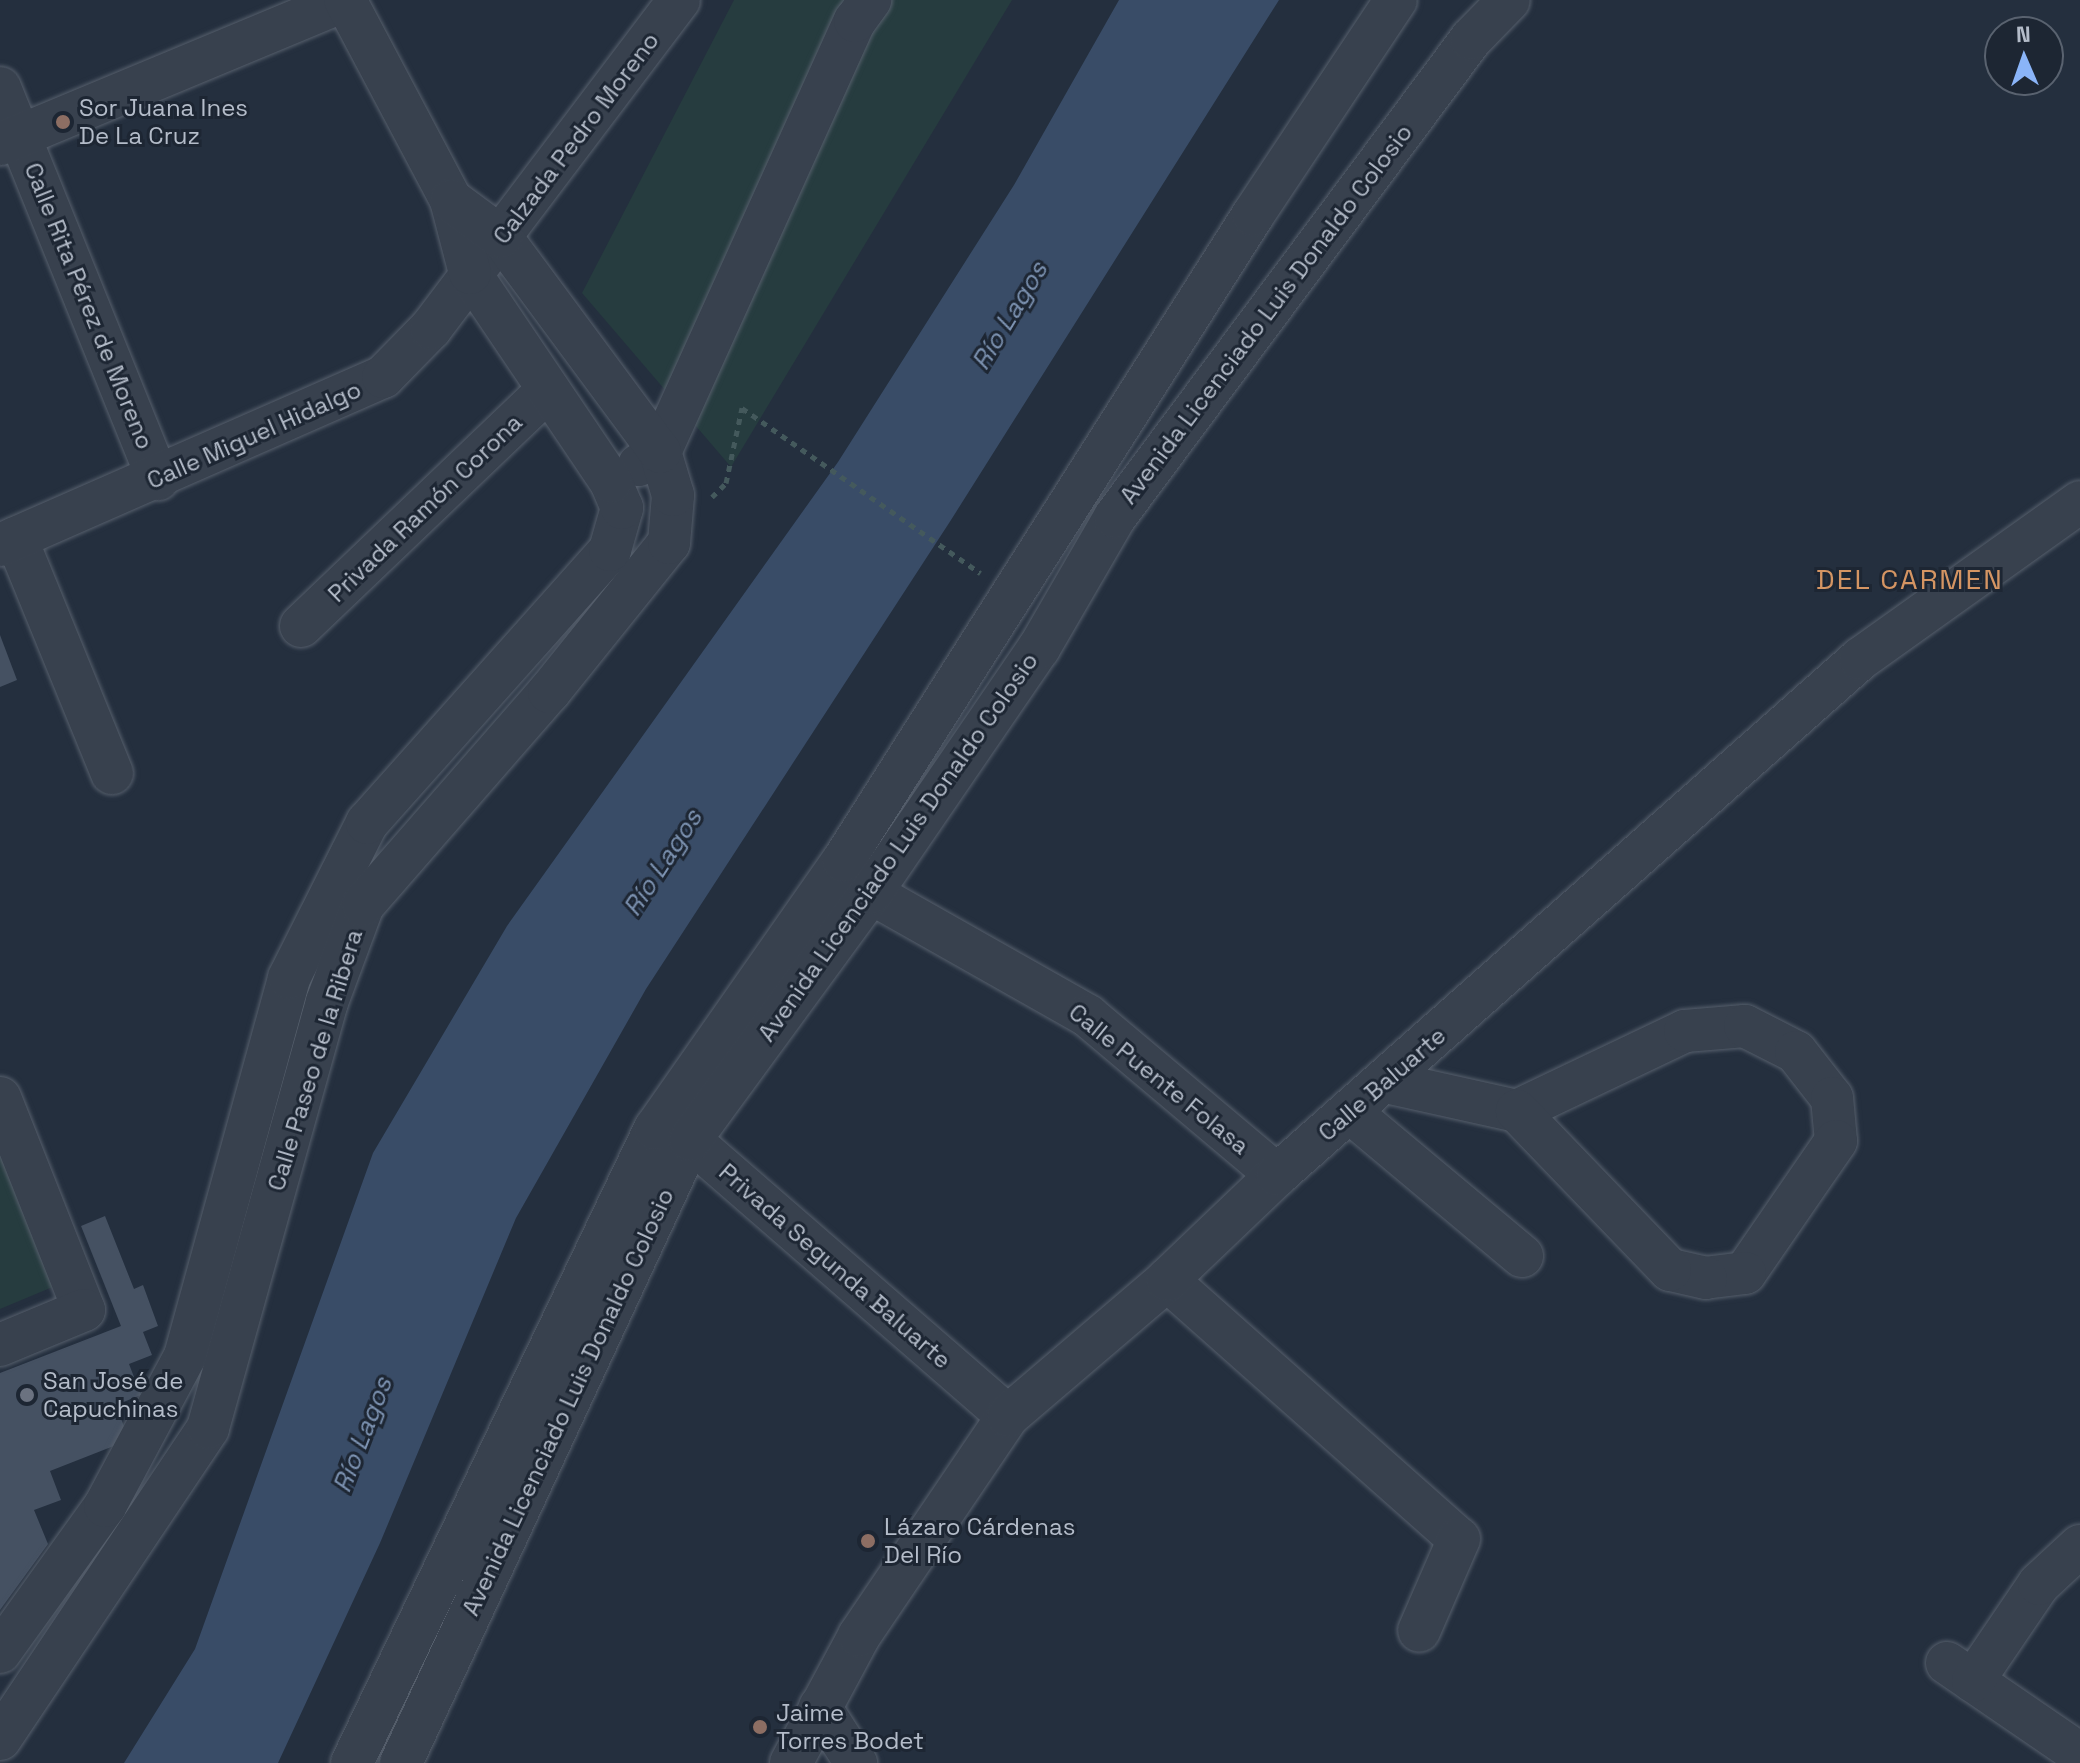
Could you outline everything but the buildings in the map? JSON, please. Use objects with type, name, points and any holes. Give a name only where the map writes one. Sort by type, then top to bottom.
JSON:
[{"type":"street","name":"Calzada Pedro Moreno","points":[[470,273],[501,237],[679,0]]},
{"type":"street","points":[[611,482],[660,452],[855,21],[870,0]]},
{"type":"street","name":"Avenida Licenciado Luis Donaldo Colosio","points":[[352,1763],[673,1134],[1253,215],[1396,0]]},
{"type":"street","name":"Avenida Licenciado Luis Donaldo Colosio","points":[[401,1763],[673,1134],[871,893],[1039,648],[1115,517],[1471,39],[1509,0]]},
{"type":"street","points":[[10,140],[345,1],[451,200]]},
{"type":"street","name":"Calle Rita Pérez de Moreno","points":[[0,88],[10,140],[158,479]]},
{"type":"street","name":"Calle Paseo de la Ribera","points":[[0,1739],[208,1428],[327,1002],[363,905],[549,692],[669,543],[673,495],[660,452],[501,237],[451,200]]},
{"type":"street","name":"Calle Paseo de la Ribera","points":[[0,1652],[105,1506],[185,1356],[289,978],[367,823],[610,550],[622,508],[611,482],[470,273],[451,200]]},
{"type":"street","name":"Calle Miguel Hidalgo","points":[[8,542],[158,479],[383,377],[431,328],[470,273]]},
{"type":"street","name":"Privada Ramón Corona","points":[[301,626],[548,390]]},
{"type":"street","name":"Calle Baluarte","points":[[791,1763],[859,1636],[1008,1416],[1167,1280],[1277,1175],[1351,1113],[1860,659],[2080,502]]},
{"type":"street","points":[[8,542],[112,773]]},
{"type":"street","name":"Calle Puente Folasa","points":[[871,893],[1088,1016],[1277,1175]]},
{"type":"street","points":[[1386,1082],[1517,1111],[1670,1270],[1706,1278],[1745,1273],[1836,1141],[1832,1098],[1796,1052],[1745,1026],[1685,1031],[1517,1111]]},
{"type":"street","points":[[0,1098],[84,1310],[0,1345]]},
{"type":"street","points":[[1351,1113],[1522,1256]]},
{"type":"street","name":"Privada Segunda Baluarte","points":[[673,1134],[1008,1416]]},
{"type":"street","points":[[1167,1280],[1459,1539],[1419,1631]]},
{"type":"street","points":[[2080,1546],[2039,1584],[1960,1672],[2080,1754]]},
{"type":"street","points":[[820,1707],[856,1763]]},
{"type":"path","points":[[672,514],[707,503],[726,483],[742,408],[994,583]]},
{"type":"green space","points":[[734,0],[1012,0],[731,467],[582,293]]},
{"type":"green space","points":[[0,1148],[55,1286],[0,1309]]},
{"type":"water","name":"Río Lagos","points":[[1119,0],[1279,0],[951,520],[646,989],[516,1218],[380,1543],[278,1763],[124,1763],[195,1649],[373,1153],[507,926],[838,462],[1014,185]]},
{"type":"place","name":"Sor Juana Ines De La Cruz","points":[[63,122]]},
{"type":"place","name":"San José de Capuchinas","points":[[27,1395]]},
{"type":"place","name":"Lázaro Cárdenas Del Río","points":[[868,1541]]},
{"type":"place","name":"Jaime Torres Bodet","points":[[760,1727]]},
{"type":"district","name":"DEL CARMEN","points":[[1910,579]]}]
